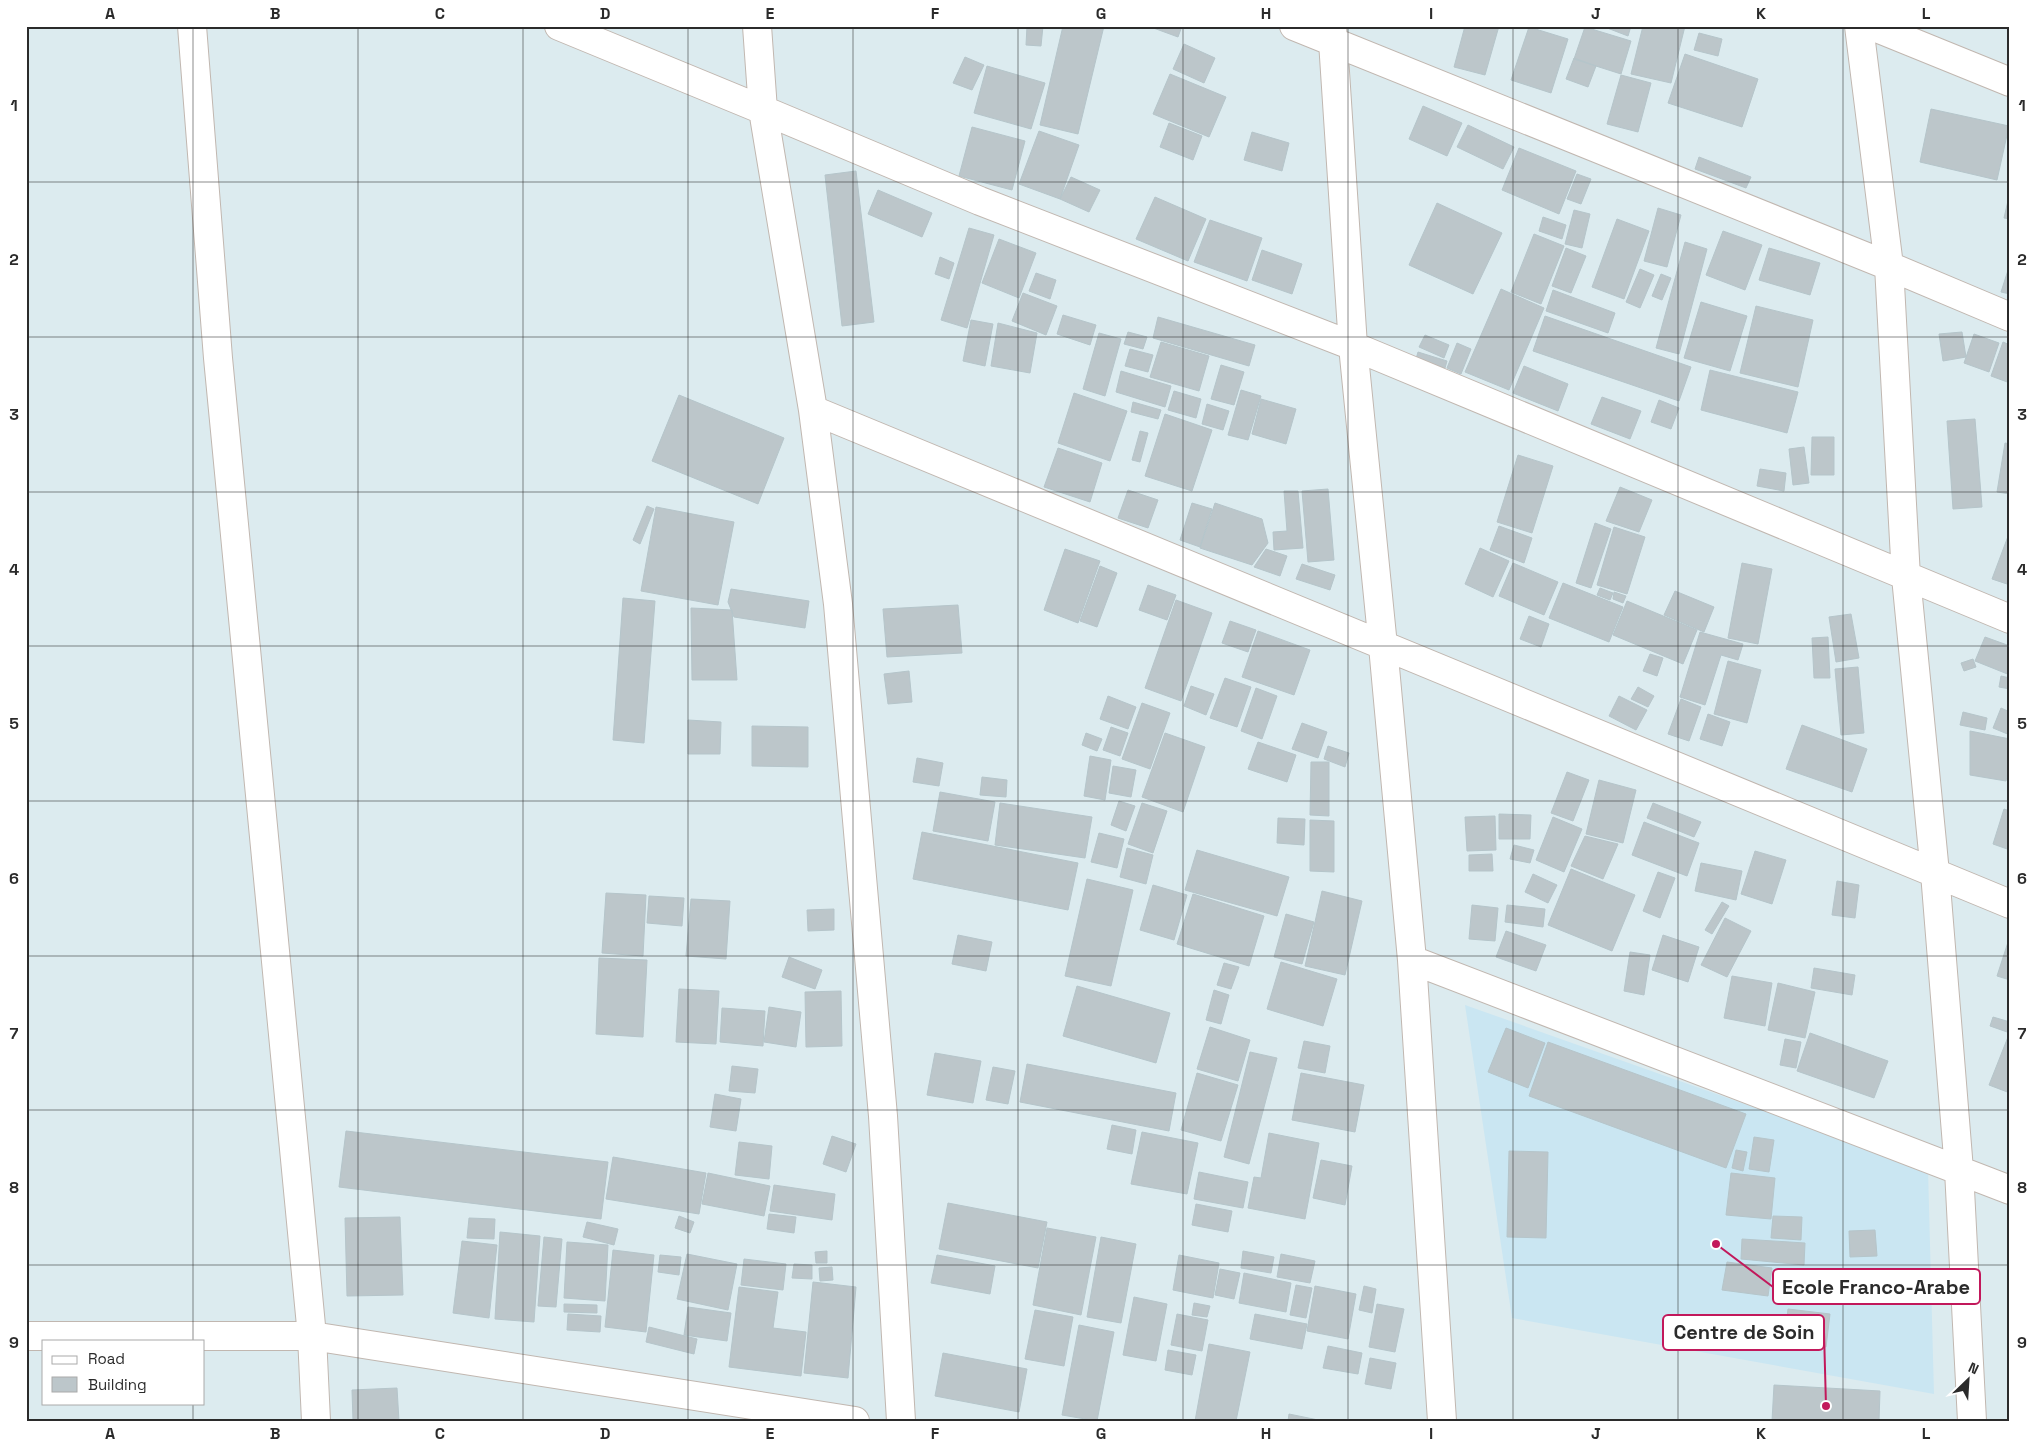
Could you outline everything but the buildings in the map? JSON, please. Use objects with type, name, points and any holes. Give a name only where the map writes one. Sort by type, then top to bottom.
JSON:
[{"type":"street","points":[[192,26],[218,358],[312,1336],[316,1421]]},
{"type":"street","points":[[558,26],[980,201],[1353,346],[2010,619]]},
{"type":"street","points":[[757,26],[763,110],[813,410],[838,604],[883,1116],[901,1421]]},
{"type":"street","points":[[1294,26],[1333,34],[2010,317]]},
{"type":"street","points":[[1859,26],[1889,266],[1906,577],[1935,873],[1959,1170],[1972,1421]]},
{"type":"street","points":[[1872,26],[2010,82]]},
{"type":"street","points":[[1333,34],[1353,346],[1384,646],[1412,960],[1442,1421]]},
{"type":"street","points":[[813,410],[2010,904]]},
{"type":"street","points":[[1412,960],[2010,1190]]},
{"type":"street","points":[[26,1336],[312,1336],[855,1421]]},
{"type":"shaded area","points":[[1465,1005],[1928,1169],[1934,1394],[1512,1318]]},
{"type":"place","name":"Ecole Franco-Arabe","points":[[1716,1244]]},
{"type":"place","name":"Centre de Soin","points":[[1826,1406]]}]
